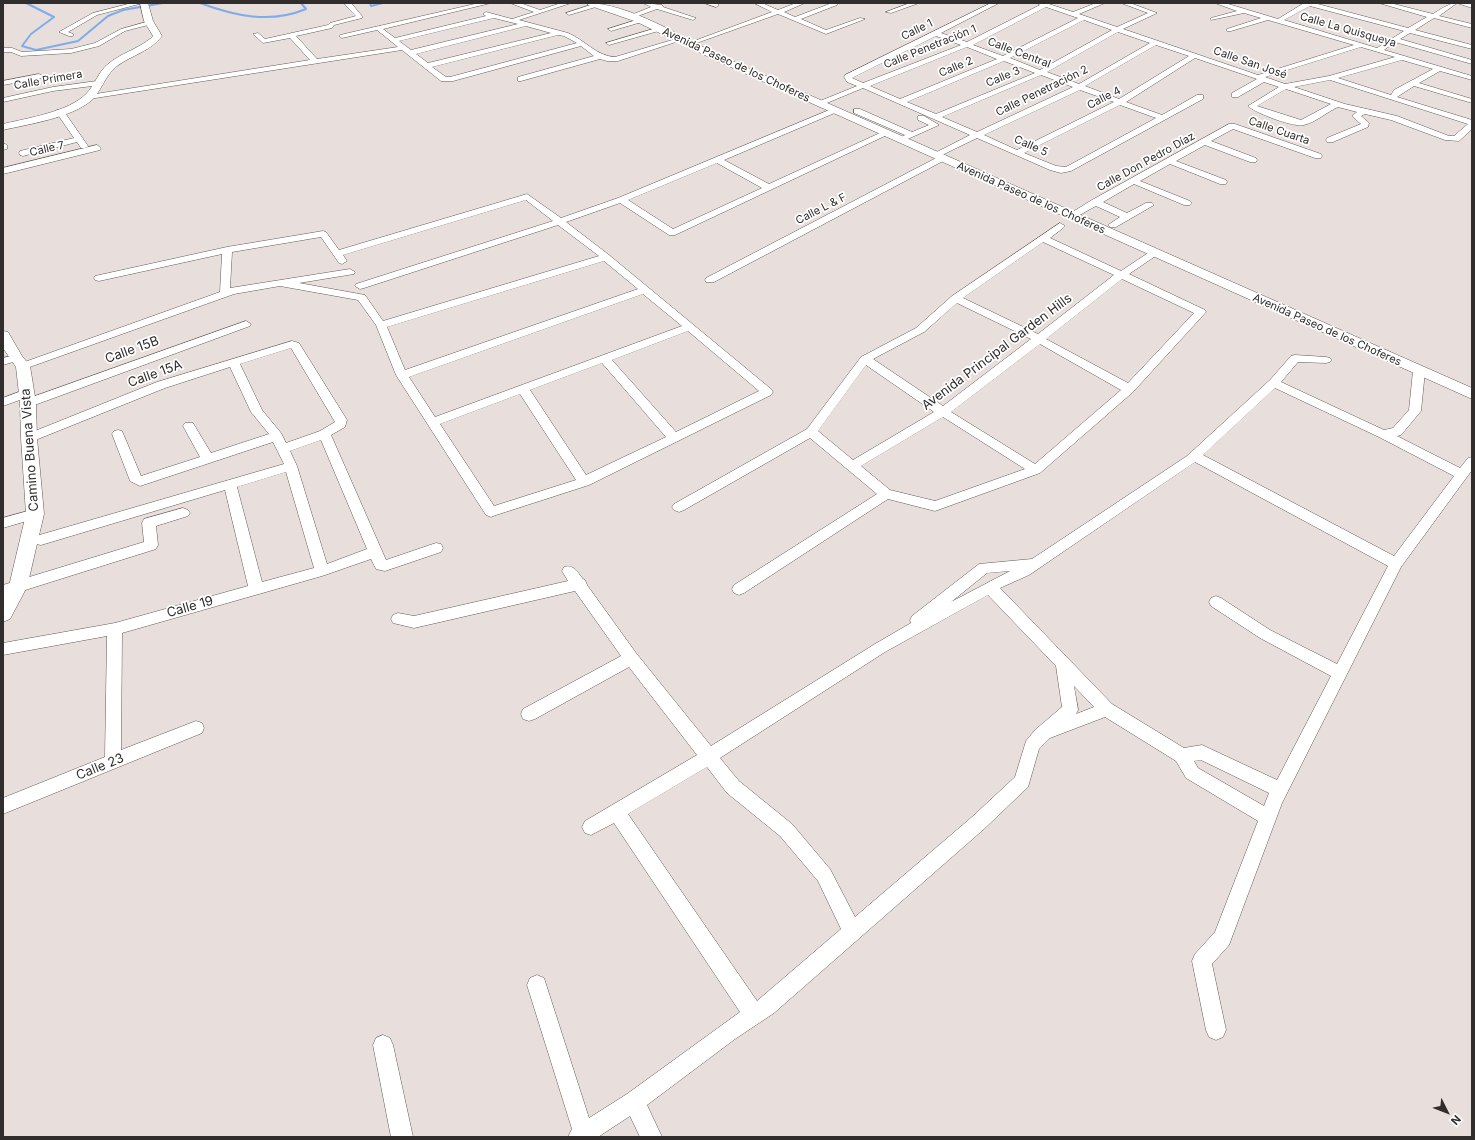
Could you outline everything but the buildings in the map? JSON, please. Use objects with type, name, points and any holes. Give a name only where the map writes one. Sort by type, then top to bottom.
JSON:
[{"type":"street","points":[[256,34],[263,41],[291,35],[299,31],[330,27],[332,24],[360,16],[347,3]]},
{"type":"street","points":[[330,27],[344,38],[378,28],[488,3]]},
{"type":"street","points":[[513,3],[541,12]]},
{"type":"street","points":[[514,20],[568,3]]},
{"type":"street","points":[[646,3],[656,8],[693,18]]},
{"type":"street","points":[[611,29],[669,3]]},
{"type":"street","points":[[707,3],[716,5]]},
{"type":"street","points":[[757,3],[818,30],[826,32],[862,20]]},
{"type":"street","points":[[464,8],[568,34],[599,57],[604,59],[614,59],[684,42],[780,12],[802,3]]},
{"type":"street","points":[[888,12],[913,3]]},
{"type":"street","name":"Calle 1","points":[[848,77],[996,3]]},
{"type":"street","name":"Calle Penetración 1","points":[[819,103],[967,45],[1046,5],[1061,3]]},
{"type":"street","points":[[1073,14],[1102,3]]},
{"type":"street","name":"Calle 3","points":[[936,117],[1040,73],[1118,29],[1153,14],[1127,3]]},
{"type":"street","name":"Calle La Quisqueya","points":[[1218,3],[1472,78]]},
{"type":"street","points":[[1278,21],[1309,3],[1472,47]]},
{"type":"street","points":[[1382,3],[1472,26]]},
{"type":"street","points":[[1378,50],[1454,3]]},
{"type":"street","points":[[1460,3],[1472,6]]},
{"type":"street","points":[[569,13],[594,4]]},
{"type":"street","name":"Avenida Paseo de los Choferes","points":[[594,4],[638,18],[684,42],[886,134],[906,138],[939,157],[1472,394]]},
{"type":"street","points":[[795,19],[836,4]]},
{"type":"street","points":[[71,35],[62,32],[91,16],[143,5],[150,23],[158,36],[152,44],[111,66],[97,83],[89,97]]},
{"type":"street","name":"Calle San José","points":[[1046,5],[1337,104],[1394,118],[1453,139],[1472,124]]},
{"type":"street","points":[[1212,19],[1243,10]]},
{"type":"street","points":[[393,40],[495,16]]},
{"type":"street","name":"Calle 2","points":[[900,102],[1003,59],[1083,18]]},
{"type":"street","points":[[1229,30],[1268,18]]},
{"type":"street","points":[[3,50],[12,50],[21,54],[71,51],[97,45],[123,30],[150,23]]},
{"type":"street","points":[[409,53],[527,24]]},
{"type":"street","points":[[378,28],[440,77],[450,79],[581,44]]},
{"type":"street","points":[[609,43],[660,29]]},
{"type":"street","points":[[426,66],[558,32]]},
{"type":"street","name":"Calle Central","points":[[935,33],[1163,118]]},
{"type":"street","points":[[291,35],[315,61]]},
{"type":"street","points":[[1394,40],[1472,62]]},
{"type":"street","name":"Calle Penetración 2","points":[[939,157],[977,135],[1079,87],[1156,42]]},
{"type":"street","points":[[1235,95],[1260,78],[1362,45]]},
{"type":"street","points":[[3,128],[60,112],[89,97],[315,61],[358,52],[402,48]]},
{"type":"street","name":"Calle 4","points":[[1019,152],[1120,102],[1194,55]]},
{"type":"street","points":[[521,79],[599,57]]},
{"type":"street","points":[[1337,104],[1302,123],[1291,121],[1253,107],[1252,105],[1286,86],[1330,78],[1404,57]]},
{"type":"street","points":[[1392,98],[1397,92],[1440,68]]},
{"type":"street","points":[[3,83],[39,76]]},
{"type":"street","name":"Calle 5","points":[[848,77],[900,102],[1019,152],[1053,168],[1065,170],[1200,97]]},
{"type":"street","points":[[1330,78],[1472,124]]},
{"type":"street","name":"Calle Primera","points":[[3,100],[53,89],[97,83]]},
{"type":"street","points":[[1413,83],[1472,100]]},
{"type":"street","points":[[857,111],[906,138],[935,125],[882,101]]},
{"type":"street","points":[[279,283],[360,291],[621,200],[834,110]]},
{"type":"street","points":[[1330,140],[1365,125],[1365,123],[1356,116],[1364,111]]},
{"type":"street","points":[[60,112],[80,139],[85,151]]},
{"type":"street","name":"Calle Don Pedro Díaz","points":[[1071,216],[1232,126]]},
{"type":"street","name":"Calle Cuarta","points":[[1232,126],[1318,156]]},
{"type":"street","points":[[621,200],[672,233],[886,134]]},
{"type":"street","points":[[23,153],[80,139]]},
{"type":"street","points":[[1205,142],[1253,160]]},
{"type":"street","name":"Calle 7","points":[[3,171],[97,148]]},
{"type":"street","name":"Calle L & F","points":[[710,280],[939,157]]},
{"type":"street","points":[[718,160],[769,188]]},
{"type":"street","points":[[1170,161],[1222,182]]},
{"type":"street","points":[[1133,181],[1187,203]]},
{"type":"street","points":[[99,278],[227,250],[323,234],[337,254],[350,272],[381,325],[402,375],[491,512],[584,482],[767,392],[606,257],[527,198],[337,254]]},
{"type":"street","points":[[1095,202],[1128,217]]},
{"type":"street","points":[[1113,225],[1149,205]]},
{"type":"street","points":[[679,507],[810,432],[865,359],[920,330],[956,298],[1060,226]]},
{"type":"street","points":[[810,432],[886,494],[935,506],[1036,470],[1129,389],[1201,312],[1043,238]]},
{"type":"street","points":[[225,294],[227,250]]},
{"type":"street","name":"Avenida Principal Garden Hills","points":[[852,466],[943,412],[1039,340],[1121,275],[1154,253]]},
{"type":"street","points":[[381,325],[606,257]]},
{"type":"street","points":[[14,362],[225,294],[279,283],[350,272]]},
{"type":"street","points":[[402,375],[644,290]]},
{"type":"street","points":[[956,298],[1039,340],[1129,389]]},
{"type":"street","name":"Calle 15B","points":[[3,402],[28,398],[246,324]]},
{"type":"street","points":[[433,422],[689,327]]},
{"type":"street","name":"Camino Buena Vista","points":[[3,334],[28,398],[29,438],[35,514],[3,614]]},
{"type":"street","name":"Calle 15A","points":[[29,438],[161,386],[292,344],[295,345],[341,420],[341,424],[324,434]]},
{"type":"street","points":[[591,827],[710,756],[880,648],[990,587],[1024,571],[1035,564],[1194,456],[1274,383],[1295,358],[1326,360]]},
{"type":"street","points":[[605,359],[674,438]]},
{"type":"street","points":[[865,359],[943,412],[1036,470]]},
{"type":"street","points":[[233,362],[257,412],[276,436],[291,466],[322,570]]},
{"type":"street","points":[[1383,434],[1397,432],[1415,411],[1419,371]]},
{"type":"street","points":[[1274,383],[1383,434],[1462,474]]},
{"type":"street","points":[[523,389],[584,482]]},
{"type":"street","points":[[189,426],[208,459]]},
{"type":"street","points":[[118,434],[137,480],[140,481],[276,436]]},
{"type":"street","points":[[283,449],[324,434],[374,552],[382,566],[436,548]]},
{"type":"street","points":[[1194,456],[1396,564]]},
{"type":"street","points":[[1216,1030],[1202,961],[1222,938],[1280,790],[1396,564],[1472,461]]},
{"type":"street","points":[[41,540],[291,466]]},
{"type":"street","points":[[230,485],[256,588]]},
{"type":"street","points":[[739,589],[886,494]]},
{"type":"street","points":[[10,589],[151,545],[149,523],[183,513]]},
{"type":"street","points":[[3,523],[35,514]]},
{"type":"street","name":"Calle 19","points":[[3,649],[115,629],[322,570],[374,552]]},
{"type":"street","points":[[880,648],[984,568],[1035,564]]},
{"type":"street","points":[[570,572],[580,584],[631,658],[733,787],[786,830],[824,875],[852,931]]},
{"type":"street","points":[[398,619],[414,622],[580,584]]},
{"type":"street","points":[[990,587],[1063,666],[1106,709],[1182,756],[1192,773],[1268,818]]},
{"type":"street","points":[[1216,602],[1265,634],[1340,673]]},
{"type":"street","points":[[113,761],[115,629]]},
{"type":"street","points":[[529,714],[631,658]]},
{"type":"street","points":[[538,985],[581,1135],[634,1101],[767,1006],[978,823],[1022,781],[1032,746],[1041,735],[1070,710],[1063,666]]},
{"type":"street","points":[[1041,735],[1106,709]]},
{"type":"street","name":"Calle 23","points":[[3,806],[196,728]]},
{"type":"street","points":[[1182,756],[1202,752],[1280,790]]},
{"type":"street","points":[[617,812],[754,1015]]},
{"type":"street","points":[[383,1045],[402,1137]]},
{"type":"street","points":[[634,1101],[650,1137]]},
{"type":"waterway","points":[[26,3],[54,17],[31,34],[22,46],[36,50],[78,41],[108,16],[123,10],[163,3]]},
{"type":"waterway","points":[[200,3],[239,15],[266,17],[293,14],[306,9],[301,3]]},
{"type":"waterway","points":[[370,3],[371,6],[383,3]]}]
